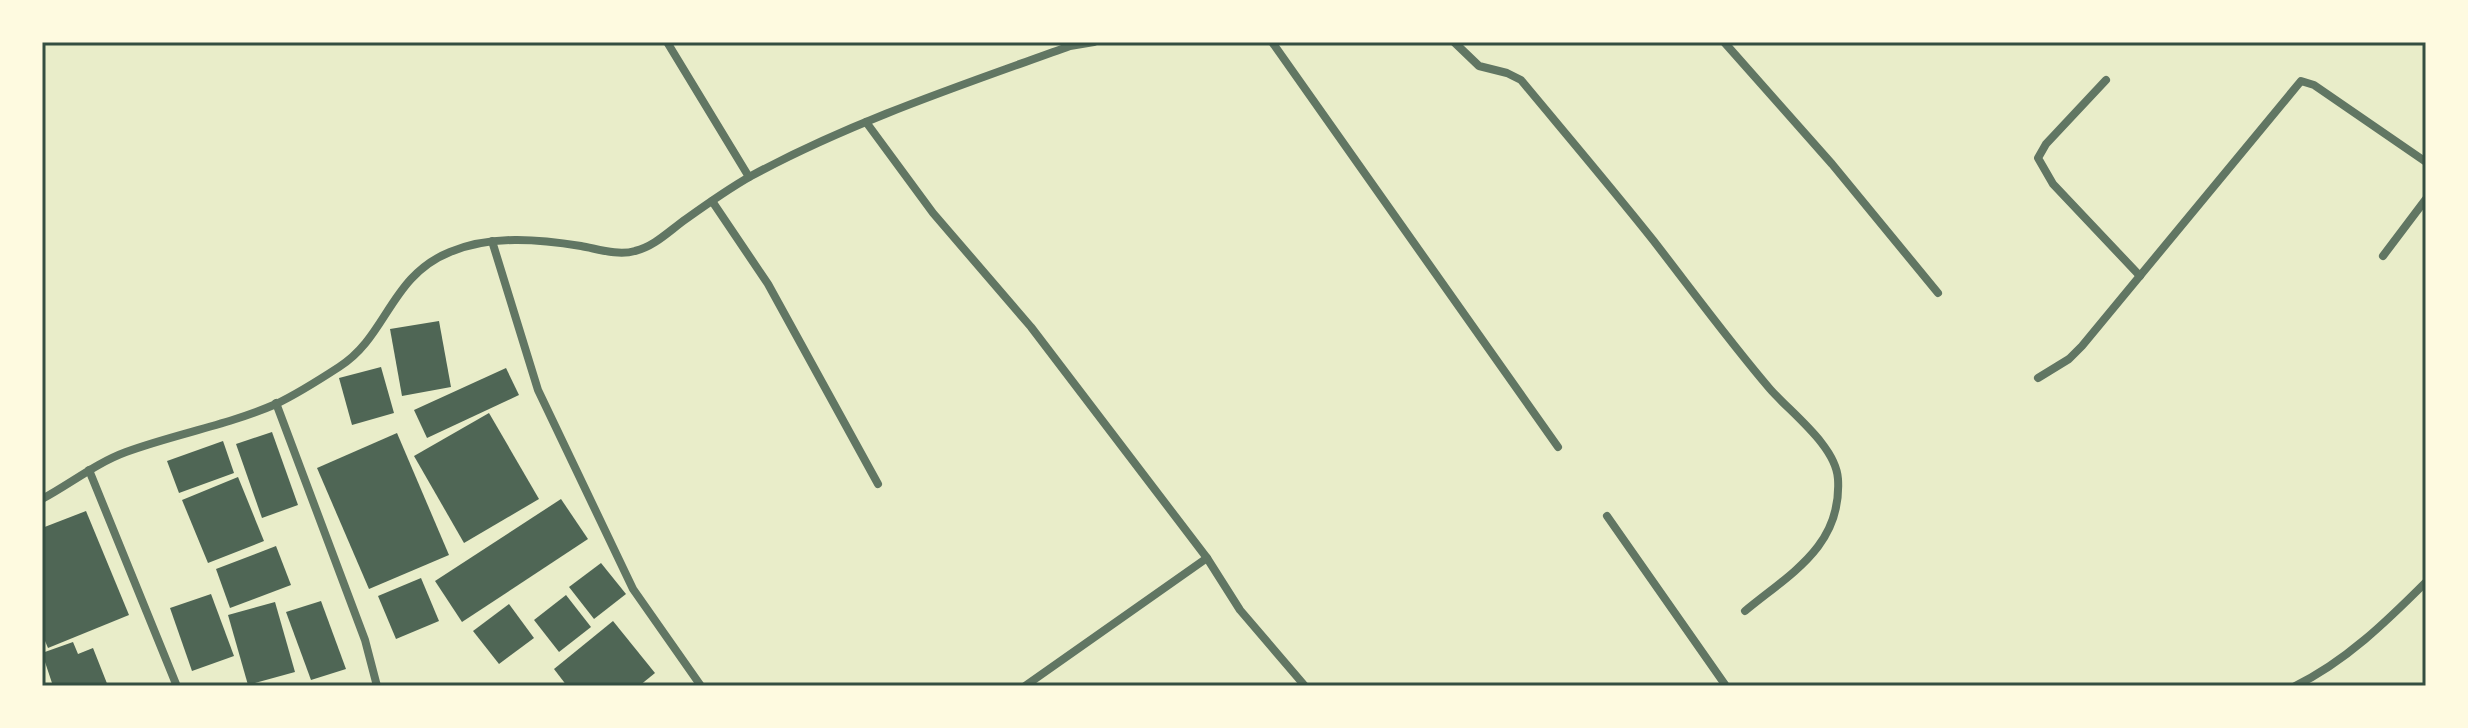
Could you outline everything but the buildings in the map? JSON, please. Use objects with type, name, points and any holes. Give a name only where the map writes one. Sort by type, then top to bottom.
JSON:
[{"type":"street","points":[[667,42],[749,177]]},
{"type":"street","points":[[42,499],[123,453],[276,403],[353,358],[377,329],[388,307],[415,272],[449,252],[492,241],[538,239],[632,252],[654,244],[749,177],[866,122],[1069,44],[1094,42]]},
{"type":"street","points":[[1272,42],[1558,447]]},
{"type":"street","points":[[1454,42],[1479,66],[1521,80],[1770,388],[1833,458],[1838,480],[1837,496],[1828,536],[1814,553],[1745,611]]},
{"type":"street","points":[[1724,42],[1832,164],[1938,293]]},
{"type":"street","points":[[2106,80],[2046,144],[2038,158],[2053,184],[2140,276]]},
{"type":"street","points":[[2038,378],[2069,359],[2082,346],[2301,81],[2314,85],[2426,162]]},
{"type":"street","points":[[866,122],[933,213],[1041,339],[1207,558],[1240,610],[1305,686]]},
{"type":"street","points":[[2383,256],[2426,199]]},
{"type":"street","points":[[712,201],[768,284],[878,484]]},
{"type":"street","points":[[492,241],[538,390],[633,589],[701,686]]},
{"type":"street","points":[[276,403],[365,640],[377,686]]},
{"type":"street","points":[[89,470],[176,684]]},
{"type":"street","points":[[1607,516],[1726,686]]},
{"type":"street","points":[[1025,686],[1207,558]]},
{"type":"street","points":[[2295,686],[2310,679],[2358,644],[2426,583]]}]
